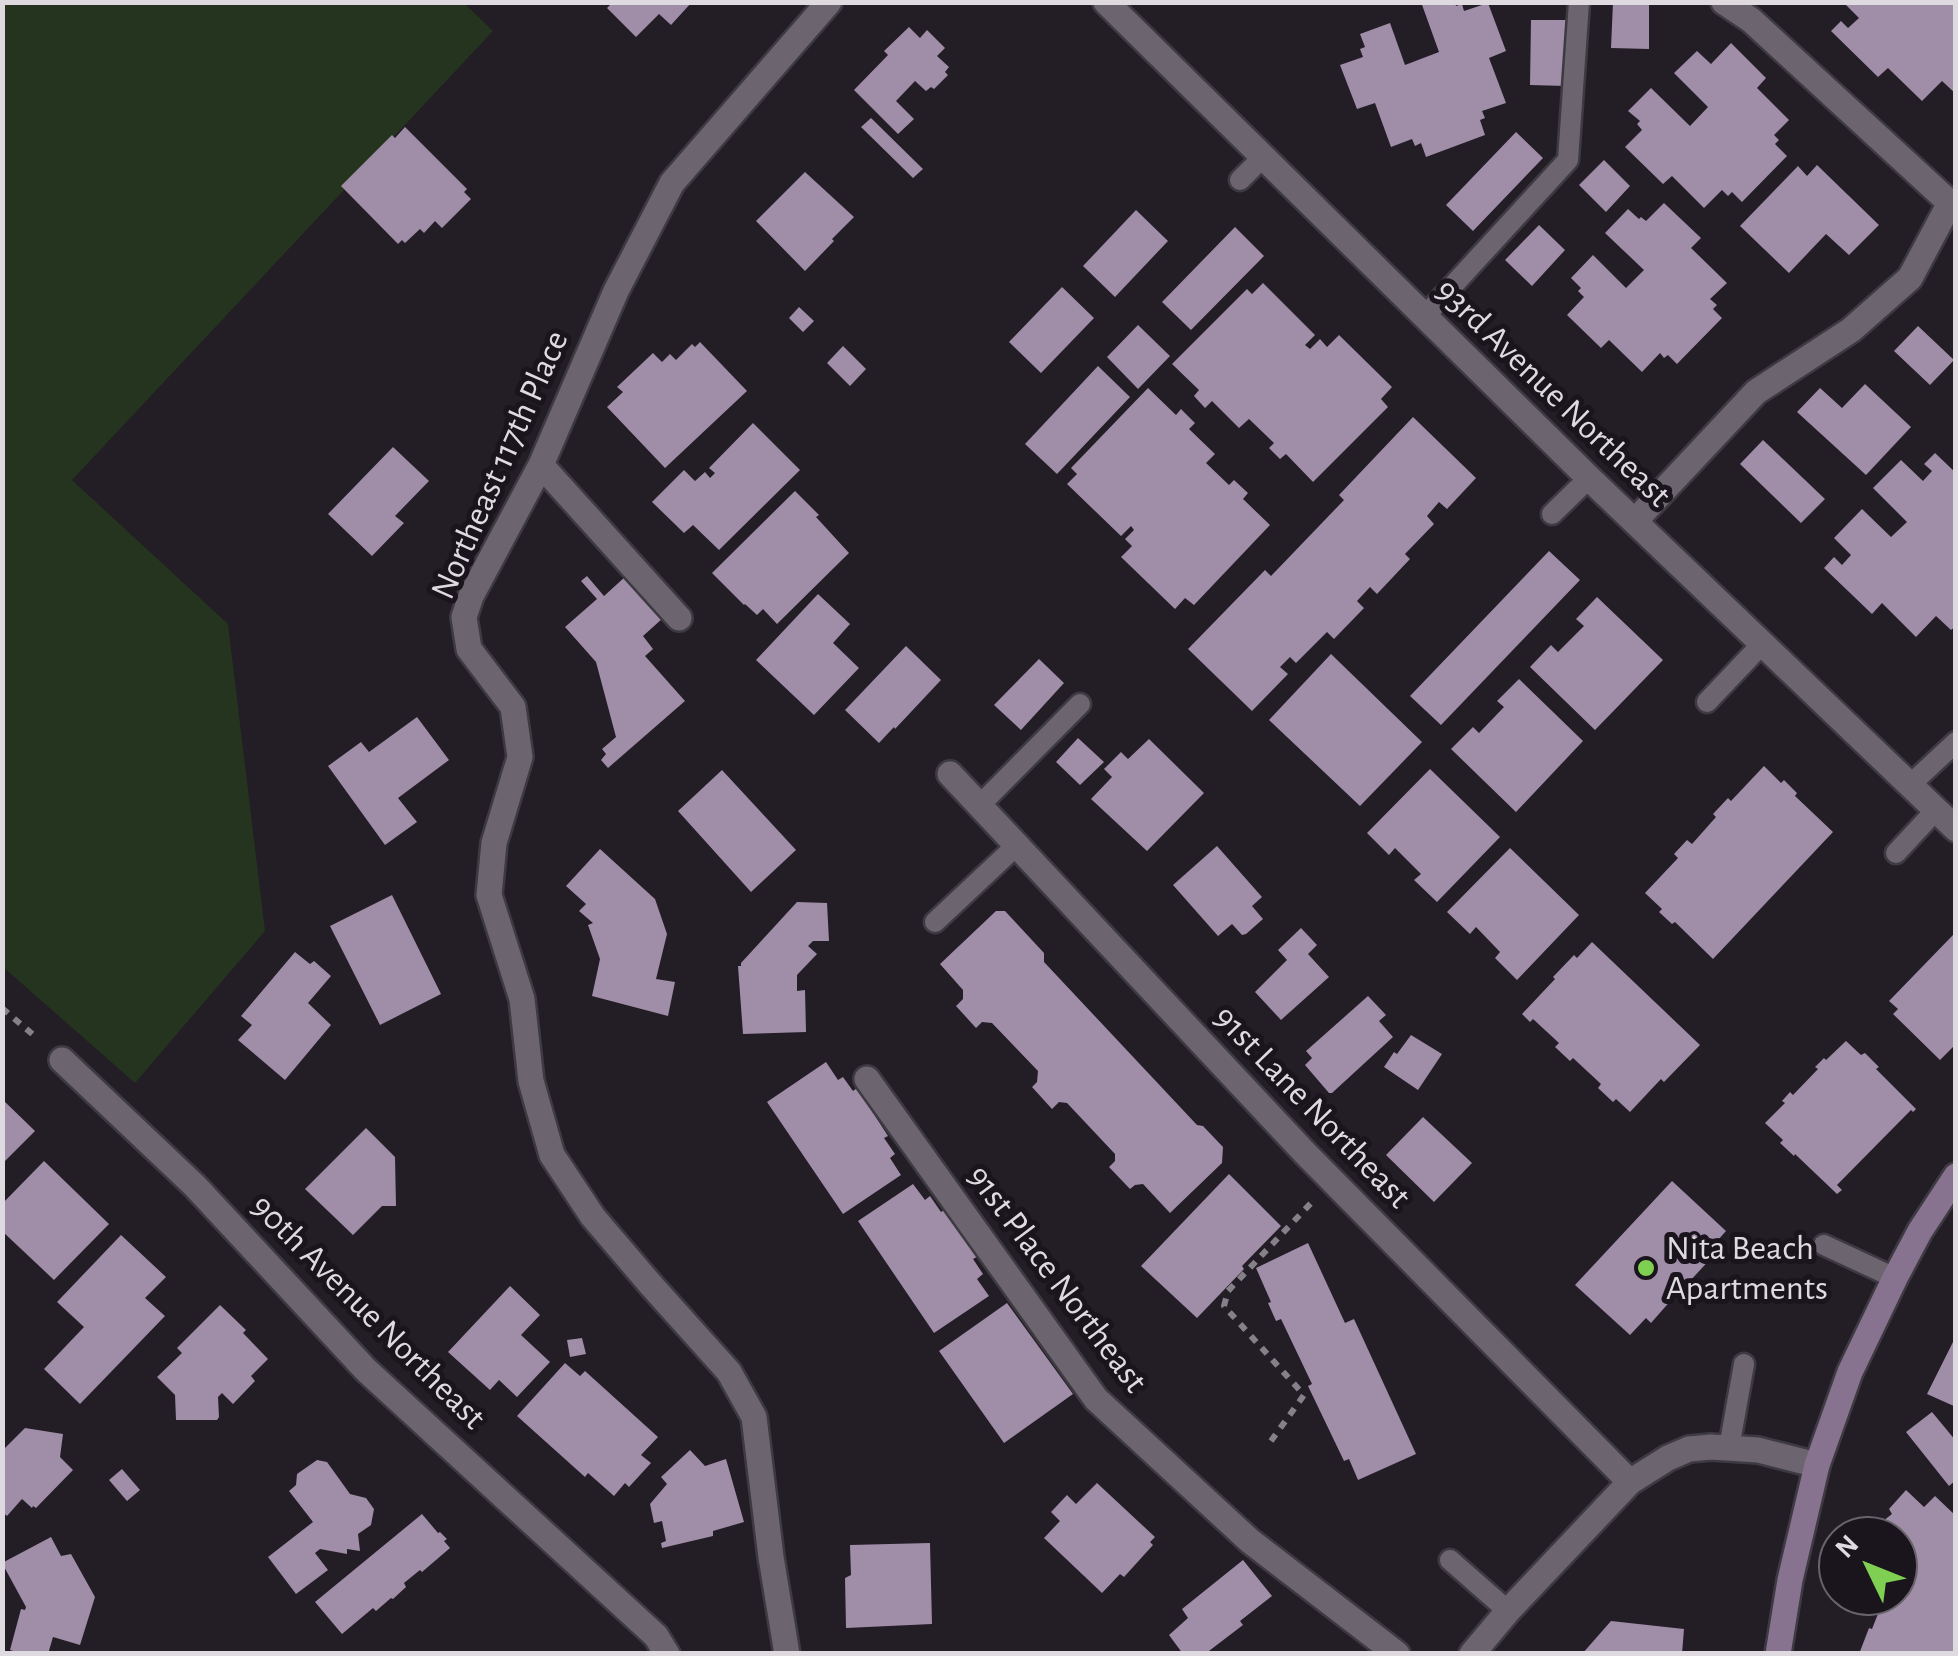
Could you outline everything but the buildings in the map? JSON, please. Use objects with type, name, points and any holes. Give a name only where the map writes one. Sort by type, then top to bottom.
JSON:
[{"type":"main road","points":[[1778,1654],[1790,1580],[1818,1465],[1850,1372],[1894,1278],[1956,1176]]},
{"type":"street","name":"Northeast 117th Place","points":[[787,1654],[754,1417],[729,1372],[593,1217],[552,1155],[531,1082],[522,999],[488,895],[494,842],[520,757],[513,706],[469,649],[464,618],[471,596],[541,466],[616,291],[672,183],[829,2]]},
{"type":"street","name":"93rd Avenue Northeast","points":[[1106,2],[1589,478],[1956,828]]},
{"type":"street","points":[[1635,521],[1756,392],[1850,330],[1910,278],[1953,200],[1733,5]]},
{"type":"street","points":[[541,466],[679,618]]},
{"type":"street","name":"91st Lane Northeast","points":[[950,774],[1305,1153],[1630,1482]]},
{"type":"street","name":"90th Avenue Northeast","points":[[62,1060],[196,1186],[366,1370],[656,1636],[668,1654]]},
{"type":"street","name":"91st Place Northeast","points":[[867,1079],[1096,1400],[1250,1541],[1398,1654]]},
{"type":"street","points":[[1472,1654],[1630,1482],[1689,1449],[1758,1450],[1818,1465]]},
{"type":"lane","points":[[1424,317],[1568,160],[1578,2]]},
{"type":"lane","points":[[1240,180],[1262,157]]},
{"type":"lane","points":[[1552,514],[1589,478]]},
{"type":"lane","points":[[1707,702],[1762,644]]},
{"type":"lane","points":[[980,805],[1080,704]]},
{"type":"lane","points":[[1910,785],[1956,742]]},
{"type":"lane","points":[[1896,854],[1936,810]]},
{"type":"lane","points":[[934,922],[1017,846]]},
{"type":"lane","points":[[1824,1245],[1894,1278]]},
{"type":"lane","points":[[1729,1448],[1744,1364]]},
{"type":"lane","points":[[1450,1560],[1508,1611]]},
{"type":"path","points":[[2,1008],[62,1060]]},
{"type":"path","points":[[1271,1441],[1304,1395],[1224,1306],[1228,1291],[1313,1200]]},
{"type":"green space","points":[[3,3],[464,3],[493,31],[72,480],[228,624],[265,931],[135,1083],[3,967]]},
{"type":"place","name":"Nita Beach Apartments","points":[[1646,1268]]}]
